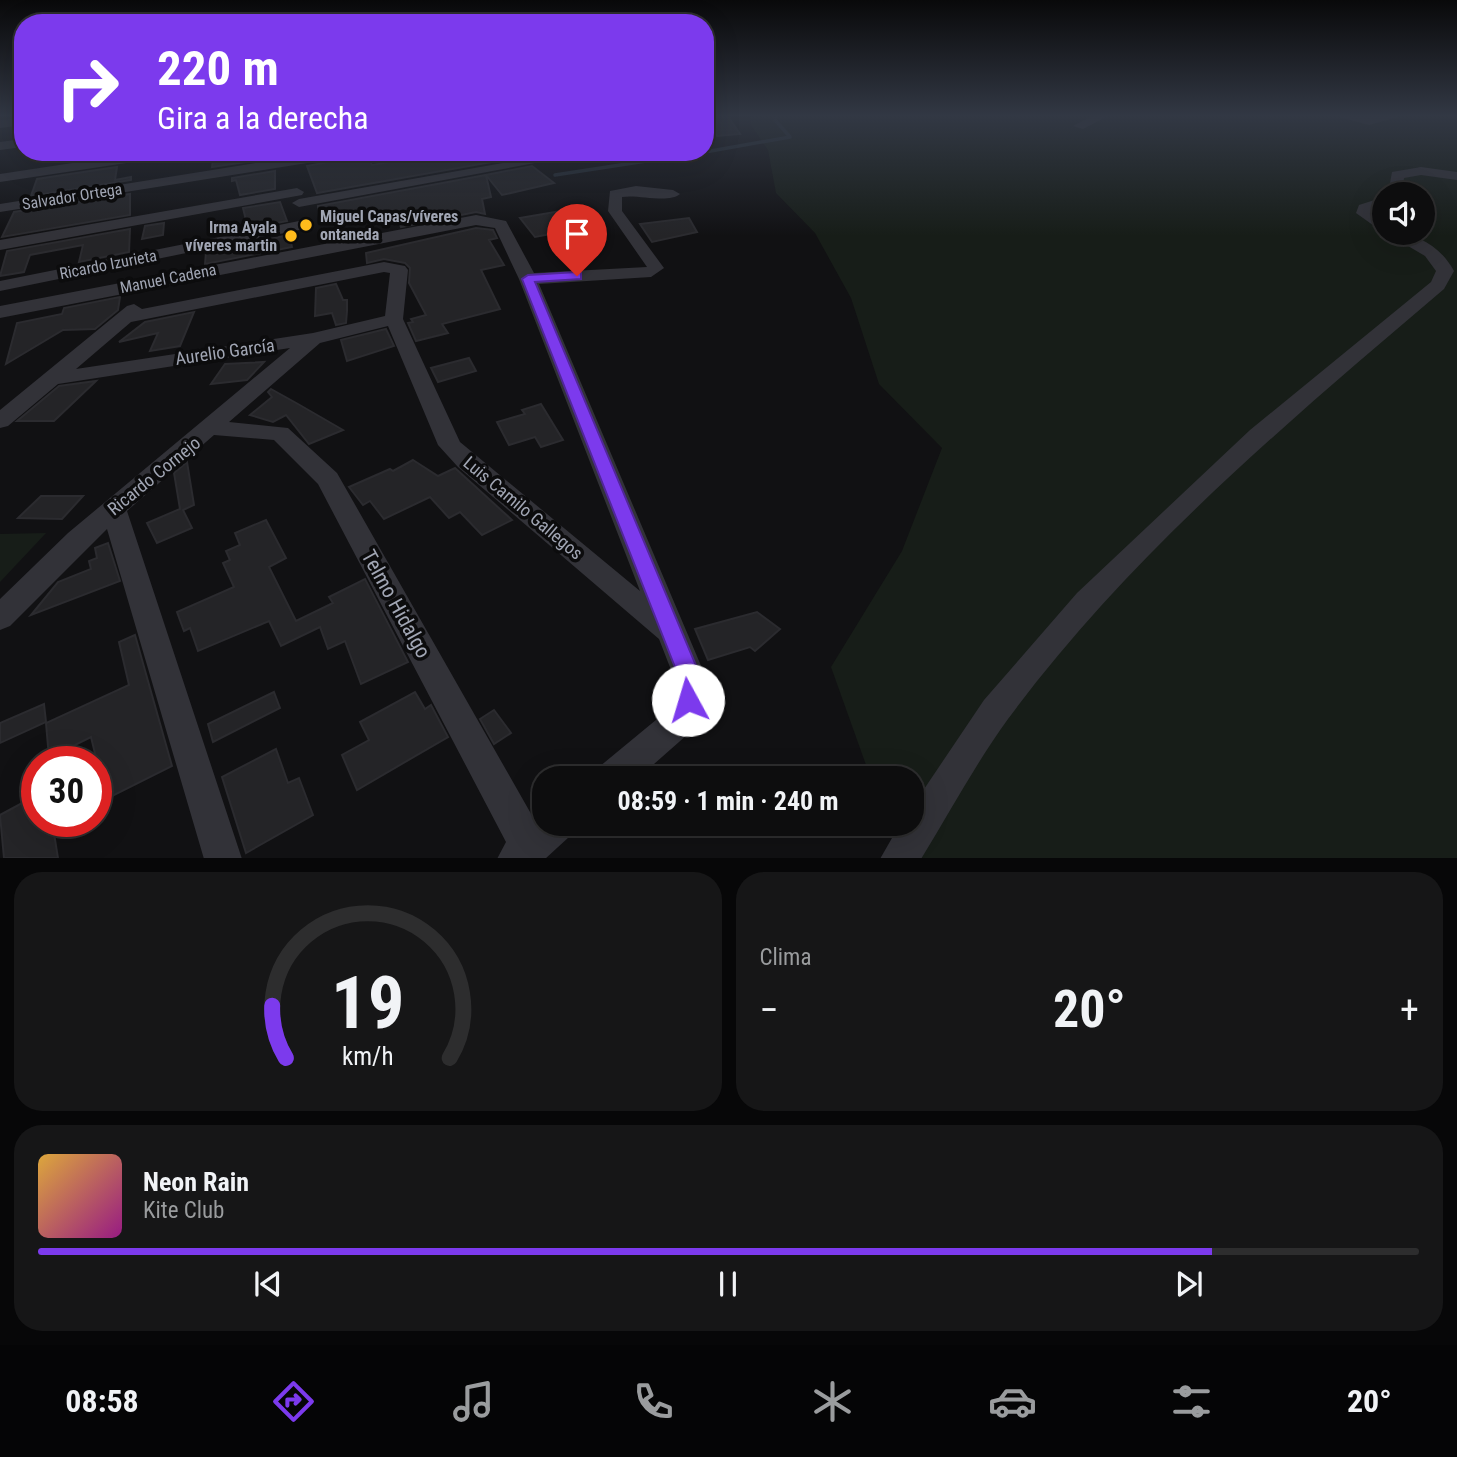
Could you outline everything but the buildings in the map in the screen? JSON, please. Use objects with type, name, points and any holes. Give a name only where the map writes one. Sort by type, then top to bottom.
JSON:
[{"type":"street","points":[[0,178],[113,161]]},
{"type":"street","name":"Salvador Ortega","points":[[0,208],[269,161]]},
{"type":"street","points":[[293,161],[298,197],[300,252]]},
{"type":"street","points":[[0,245],[530,161]]},
{"type":"street","points":[[1394,182],[1397,175],[1406,172],[1421,171],[1457,176]]},
{"type":"street","points":[[626,766],[684,717],[689,675],[528,279],[651,272],[656,268],[615,211],[613,200],[615,194],[636,190],[673,194]]},
{"type":"street","points":[[1372,205],[1364,208],[1363,213],[1372,219]]},
{"type":"street","name":"Manuel Cadena","points":[[0,312],[476,220],[501,224],[528,279]]},
{"type":"street","name":"Ricardo Izurieta","points":[[0,286],[299,226]]},
{"type":"street","points":[[900,858],[996,710],[1087,601],[1258,435],[1438,285],[1445,271],[1441,260],[1415,245]]},
{"type":"street","points":[[124,318],[384,267],[399,270],[394,319]]},
{"type":"street","points":[[0,421],[178,276]]},
{"type":"street","name":"Luis Camilo Gallegos","points":[[394,319],[450,445],[466,462],[670,632]]},
{"type":"street","name":"Aurelio García","points":[[55,377],[313,339],[394,319]]},
{"type":"street","name":"Ricardo Cornejo","points":[[0,618],[31,584],[113,508],[212,428],[313,339]]},
{"type":"street","name":"Telmo Hidalgo","points":[[212,428],[280,433],[328,479],[534,843]]},
{"type":"street","points":[[113,508],[223,858]]},
{"type":"shaded area","points":[[769,156],[1457,156],[1457,858],[900,858],[892,836],[924,836],[924,766],[866,766],[831,667],[902,551],[942,448],[879,384],[851,298],[815,233],[776,193]]},
{"type":"shaded area","points":[[46,533],[0,582],[0,534]]},
{"type":"waterway","points":[[555,175],[646,161]]},
{"type":"place","name":"Miguel Capas/víveres ontaneda","points":[[306,225]]},
{"type":"place","name":"Irma Ayala víveres martin","points":[[291,236]]},
{"type":"route","points":[[577,276],[528,279],[689,675],[688,700]]}]
